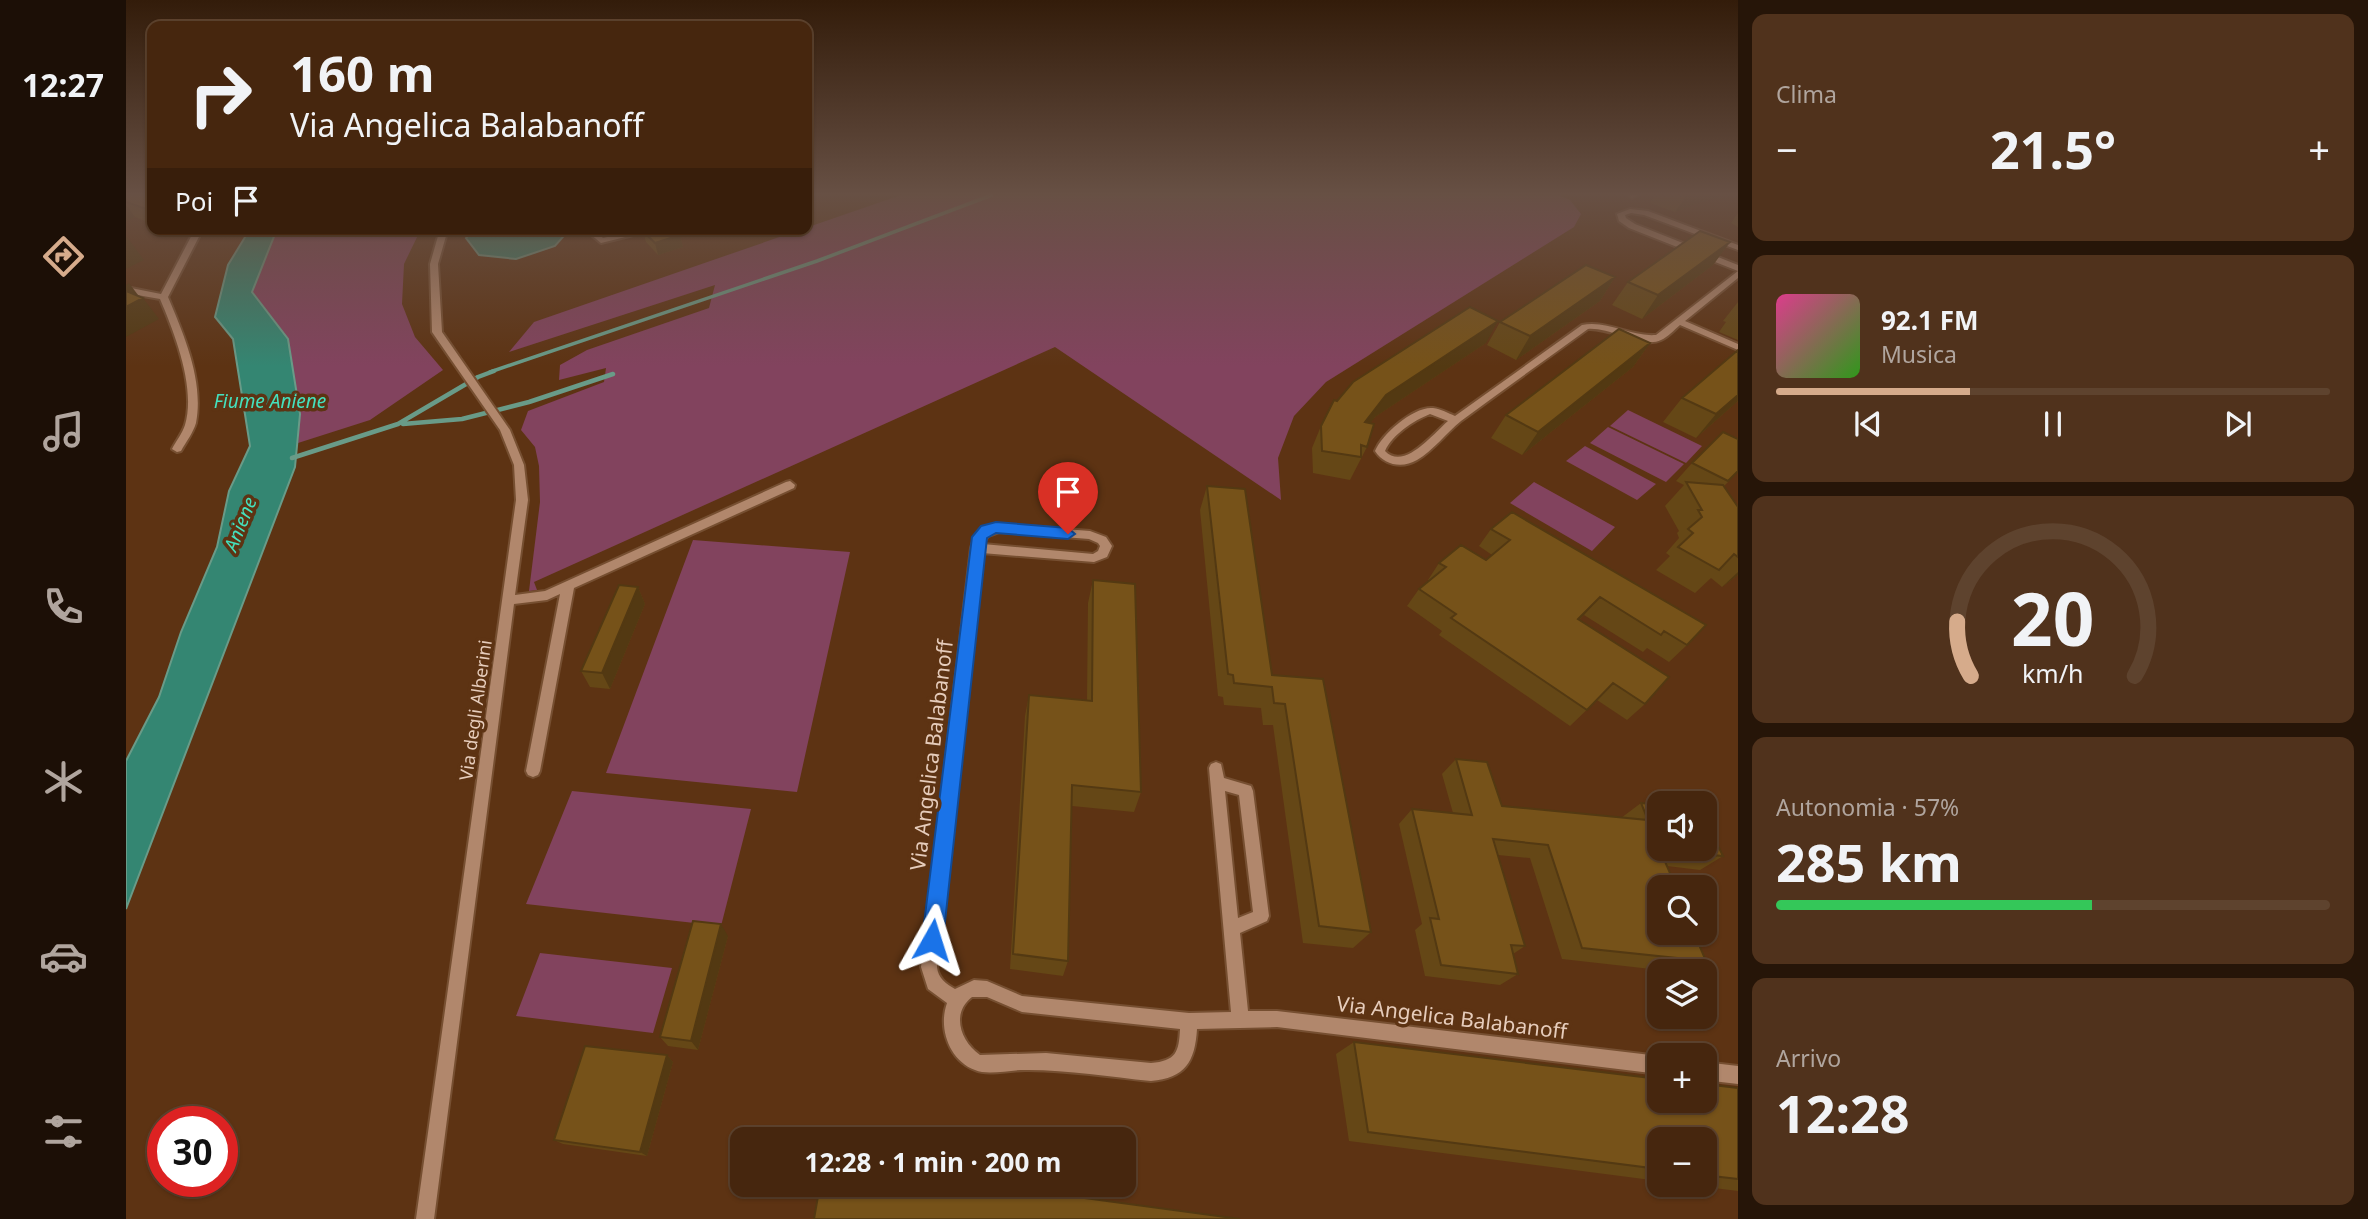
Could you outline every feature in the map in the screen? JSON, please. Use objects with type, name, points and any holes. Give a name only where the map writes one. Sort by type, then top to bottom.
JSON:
[{"type":"street","points":[[164,296],[187,252]]},
{"type":"street","name":"Via degli Alberini","points":[[425,1219],[523,487],[516,453],[505,430],[437,331],[434,264],[437,252]]},
{"type":"street","points":[[1697,252],[1738,268]]},
{"type":"street","points":[[1455,421],[1434,411],[1423,412],[1382,442],[1380,451],[1388,459],[1408,461],[1455,421],[1585,327],[1605,326],[1639,337],[1656,339],[1738,274]]},
{"type":"street","points":[[126,290],[164,296]]},
{"type":"street","points":[[164,296],[176,325],[192,402],[191,422],[177,449]]},
{"type":"street","points":[[1680,322],[1738,346]]},
{"type":"street","points":[[509,600],[547,595],[790,485]]},
{"type":"street","points":[[996,528],[1090,536],[1102,540],[1107,546],[1103,554],[1094,558],[977,548],[982,533],[996,528]]},
{"type":"street","name":"Via Angelica Balabanoff","points":[[977,548],[929,967],[931,978],[936,985],[958,999],[975,988],[987,989],[1022,1004],[1189,1021],[1277,1019],[1647,1064]]},
{"type":"street","points":[[533,771],[568,586]]},
{"type":"street","points":[[1217,775],[1246,791],[1261,916],[1231,929]]},
{"type":"street","points":[[1217,775],[1240,1018]]},
{"type":"street","points":[[958,999],[951,1018],[955,1038],[969,1058],[982,1064],[1012,1060],[1161,1072],[1176,1067],[1185,1055],[1189,1021]]},
{"type":"street","points":[[1717,1073],[1738,1075]]},
{"type":"shaded area","points":[[268,252],[410,252],[404,264],[402,304],[415,337],[443,370],[370,420],[298,443],[300,414],[252,292]]},
{"type":"shaded area","points":[[737,252],[1534,252],[1326,382],[1294,416],[1278,458],[1281,500],[1055,347],[534,582],[537,590],[529,591],[540,502],[539,466],[535,447],[521,430],[528,411],[604,382],[606,368],[559,380],[560,365],[587,350],[709,308],[715,285],[509,352],[534,322]]},
{"type":"shaded area","points":[[1628,410],[1702,446],[1686,463],[1610,426]]},
{"type":"shaded area","points":[[1608,427],[1684,464],[1666,482],[1590,443]]},
{"type":"shaded area","points":[[1585,446],[1656,484],[1637,500],[1566,461]]},
{"type":"shaded area","points":[[1534,482],[1615,527],[1592,551],[1510,503]]},
{"type":"shaded area","points":[[693,540],[850,552],[797,792],[606,773]]},
{"type":"shaded area","points":[[572,791],[751,809],[721,926],[526,904]]},
{"type":"shaded area","points":[[540,953],[672,968],[653,1033],[516,1016]]},
{"type":"water","name":"Fiume Aniene","points":[[236,252],[268,252],[252,292],[288,339],[300,414],[295,467],[126,909],[126,761],[159,697],[181,632],[217,547],[229,491],[250,446],[233,339],[215,317],[228,265]]},
{"type":"water","points":[[477,252],[537,252],[516,259],[479,255]]},
{"type":"building","points":[[1671,252],[1717,252],[1658,295],[1628,282]]},
{"type":"building","points":[[1586,265],[1615,277],[1530,336],[1500,322]]},
{"type":"building","points":[[126,291],[143,298],[126,307]]},
{"type":"building","points":[[1470,307],[1498,321],[1386,395],[1365,422],[1374,424],[1367,447],[1361,445],[1361,457],[1322,451],[1321,426],[1334,400],[1337,401],[1353,382]]},
{"type":"building","points":[[1619,329],[1650,343],[1538,432],[1506,415]]},
{"type":"building","points":[[1738,350],[1738,395],[1716,414],[1682,398]]},
{"type":"building","points":[[1723,432],[1738,439],[1738,471],[1728,481],[1692,463]]},
{"type":"building","points":[[1686,482],[1723,485],[1738,507],[1738,557],[1734,554],[1719,570],[1678,547],[1693,533],[1688,529],[1702,517],[1698,510],[1702,510]]},
{"type":"building","points":[[1207,486],[1245,489],[1272,675],[1323,679],[1371,932],[1319,926],[1285,704],[1274,703],[1272,687],[1234,683],[1233,675],[1228,674]]},
{"type":"building","points":[[1512,512],[1706,625],[1687,645],[1664,631],[1661,635],[1600,597],[1578,619],[1669,677],[1645,704],[1613,683],[1587,710],[1451,618],[1456,614],[1419,589],[1446,567],[1439,563],[1461,545],[1486,560],[1510,540],[1491,529]]},
{"type":"building","points":[[1093,580],[1135,584],[1141,792],[1072,785],[1068,961],[1013,954],[1029,695],[1092,701]]},
{"type":"building","points":[[619,585],[638,587],[602,673],[581,671]]},
{"type":"building","points":[[1456,759],[1487,762],[1502,806],[1647,820],[1647,861],[1665,861],[1671,875],[1647,875],[1647,945],[1699,945],[1705,959],[1582,948],[1548,845],[1493,839],[1525,946],[1511,945],[1518,974],[1441,965],[1430,918],[1439,919],[1412,809],[1472,815]]},
{"type":"building","points":[[1641,803],[1647,804],[1647,818]]},
{"type":"building","points":[[1717,844],[1723,856],[1717,855]]},
{"type":"building","points":[[693,921],[721,924],[691,1041],[660,1037]]},
{"type":"building","points":[[1354,1042],[1647,1078],[1647,1113],[1717,1113],[1717,1086],[1738,1088],[1738,1179],[1717,1177],[1717,1127],[1647,1127],[1647,1167],[1368,1132]]},
{"type":"building","points":[[585,1046],[667,1055],[640,1152],[554,1140]]},
{"type":"building","points":[[818,1197],[1077,1197],[1240,1219],[814,1219]]},
{"type":"waterway","points":[[490,372],[841,252]]},
{"type":"waterway","points":[[292,458],[398,424],[478,377],[494,371]]},
{"type":"waterway","points":[[403,424],[462,419],[529,402],[613,374]]},
{"type":"route","points":[[932,940],[979,537],[986,530],[996,528],[1068,534]]},
{"type":"water label","name":"Aniene","points":[[240,524]]}]
